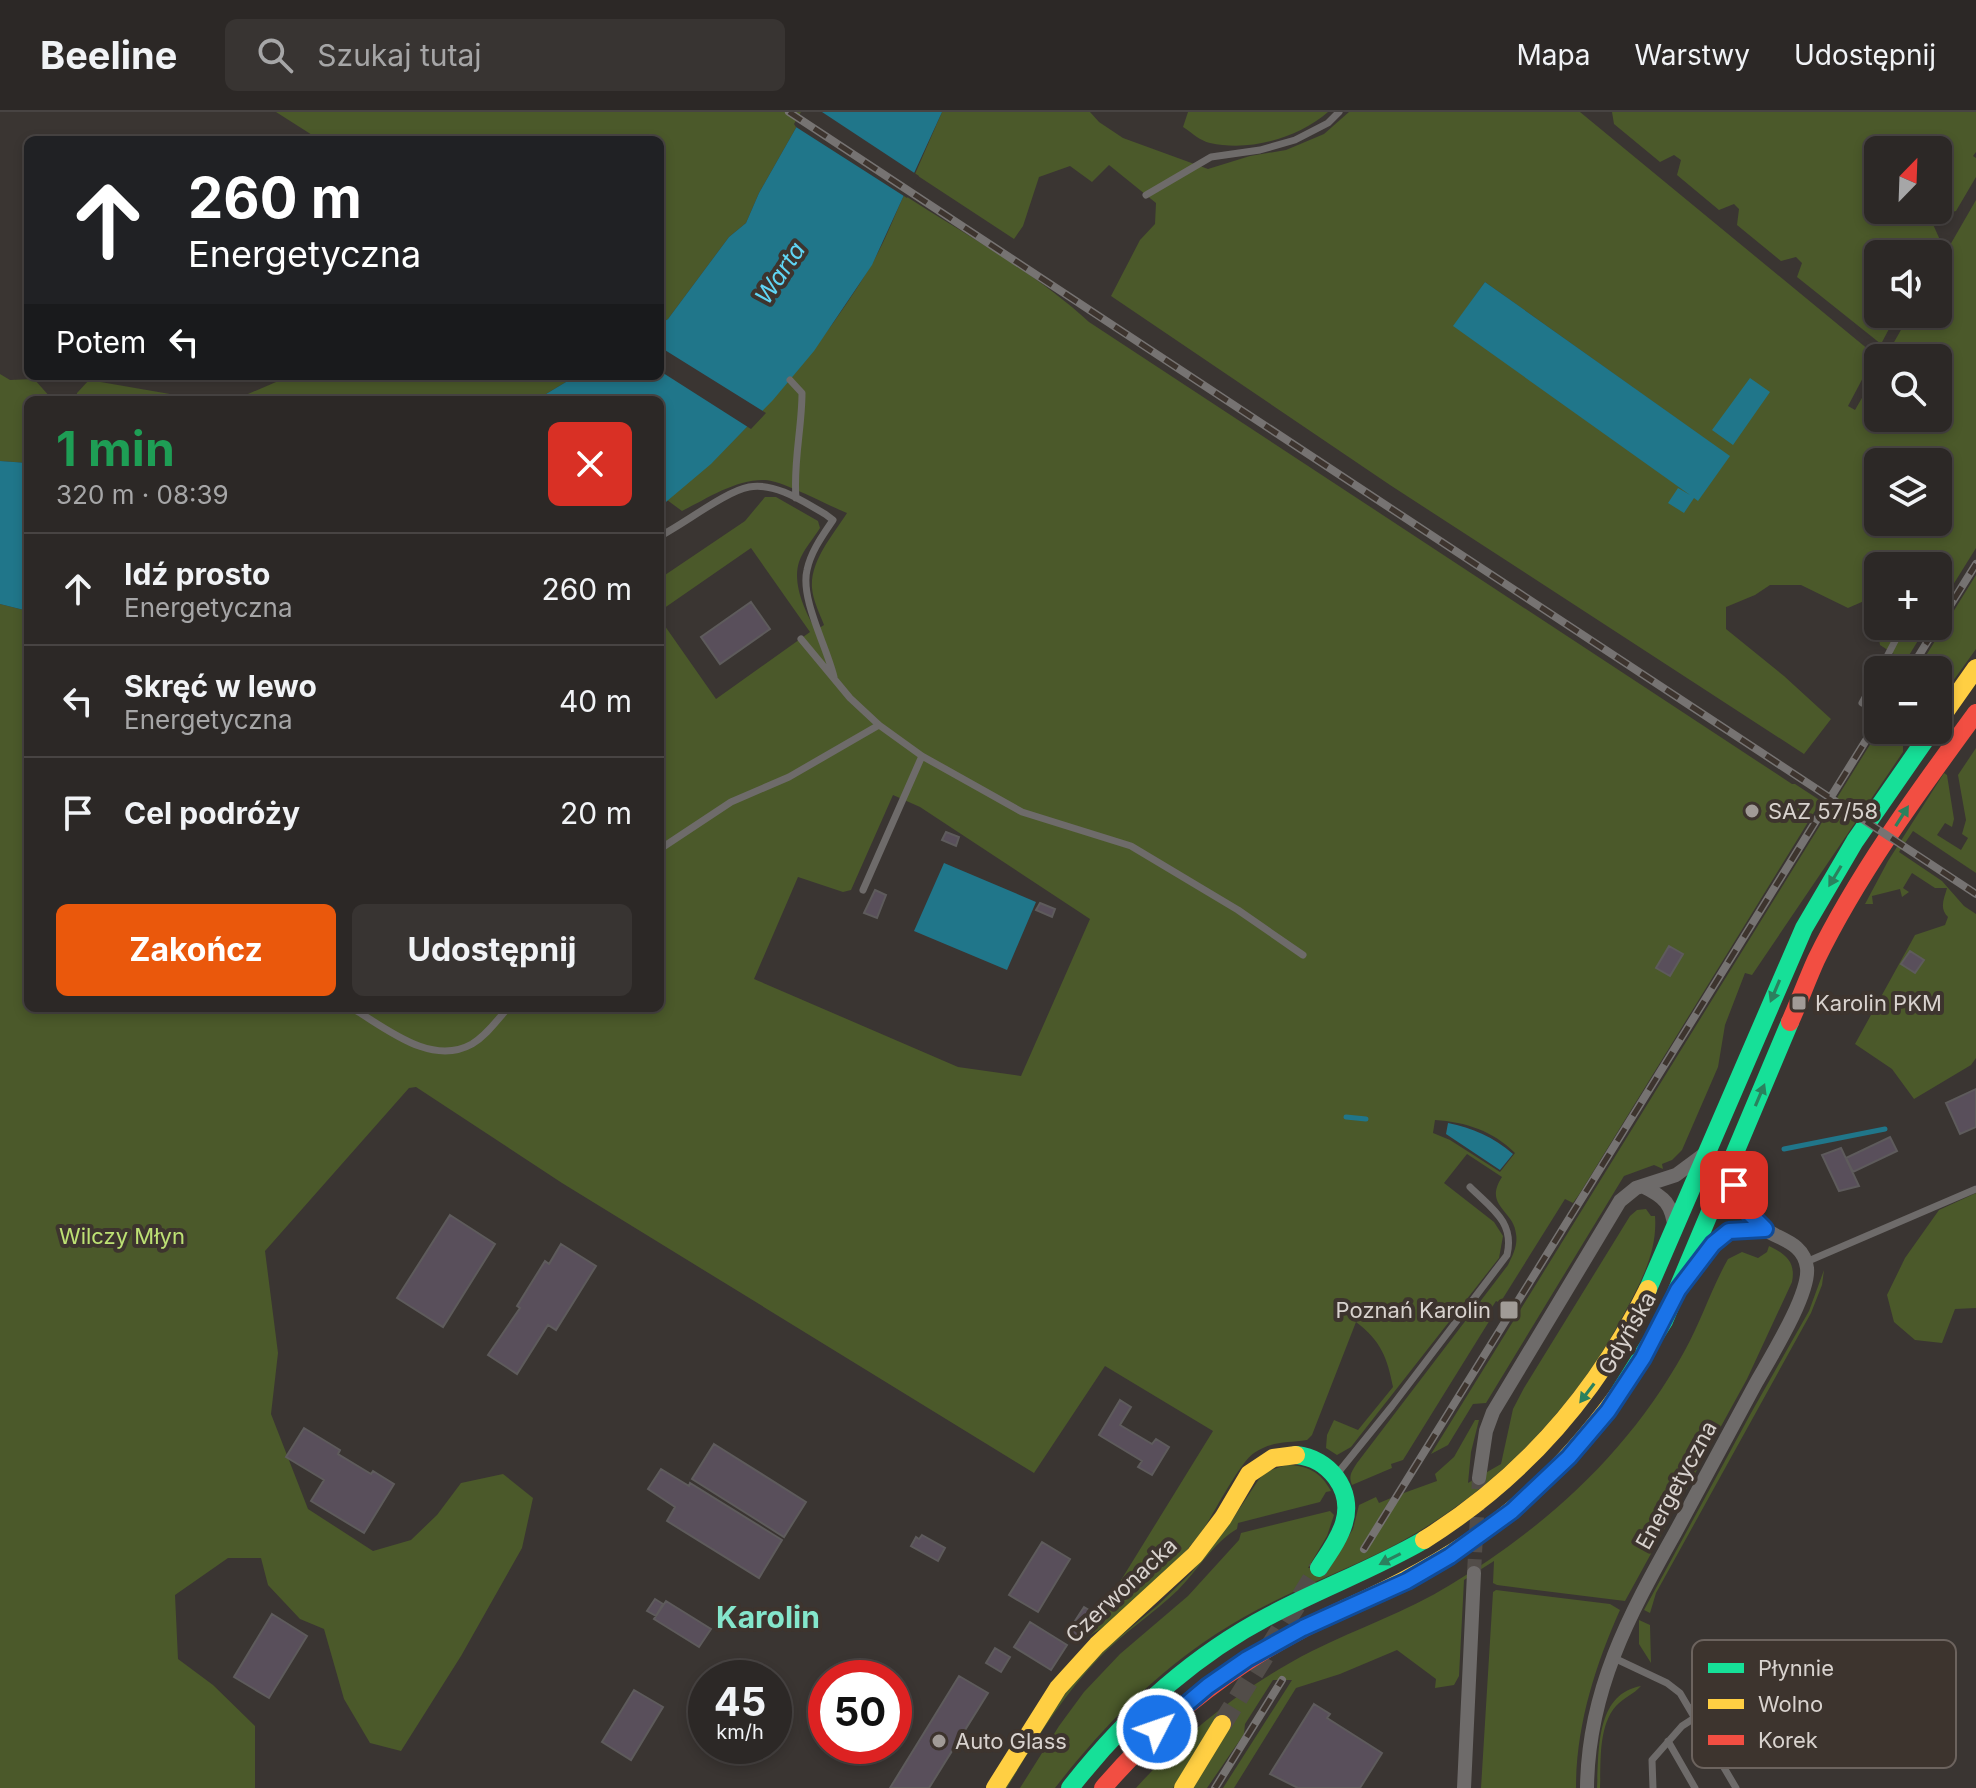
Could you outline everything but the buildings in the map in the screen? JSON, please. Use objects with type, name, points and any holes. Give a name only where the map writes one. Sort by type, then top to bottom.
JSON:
[{"type":"main road","points":[[1952,702],[1976,668]]},
{"type":"main road","name":"Gdyńska","points":[[1103,1788],[1169,1719],[1247,1659],[1303,1628],[1407,1581],[1450,1556],[1512,1511],[1569,1457],[1608,1411],[1643,1358],[1678,1290],[1816,961],[1837,921],[1913,799],[1976,713]]},
{"type":"main road","name":"Gdyńska","points":[[1070,1788],[1105,1744],[1139,1710],[1201,1658],[1268,1615],[1415,1546],[1469,1511],[1519,1469],[1569,1416],[1604,1370],[1645,1300],[1780,978],[1808,920],[1861,831],[1922,744]]},
{"type":"main road","name":"Czerwonacka","points":[[995,1788],[1059,1686],[1093,1648],[1179,1572],[1207,1541],[1254,1469],[1279,1456],[1300,1454],[1317,1459],[1335,1476]]},
{"type":"main road","points":[[1319,1568],[1341,1530],[1345,1515],[1344,1493],[1335,1476]]},
{"type":"main road","points":[[1183,1788],[1222,1724]]},
{"type":"street","points":[[1479,1478],[1486,1431],[1507,1384],[1620,1201],[1633,1189],[1676,1175],[1709,1151]]},
{"type":"street","points":[[1730,1167],[1740,1203],[1765,1229],[1791,1243],[1802,1253],[1806,1262]]},
{"type":"street","points":[[1642,1186],[1661,1196],[1669,1206],[1675,1230]]},
{"type":"street","points":[[1678,1290],[1724,1234],[1738,1229],[1765,1229]]},
{"type":"street","name":"Energetyczna","points":[[1587,1788],[1590,1744],[1612,1657],[1633,1609],[1788,1324],[1806,1282],[1806,1262]]},
{"type":"street","points":[[1464,1788],[1474,1573]]},
{"type":"lane","points":[[1146,195],[1211,157],[1260,150],[1295,140],[1328,123],[1339,112]]},
{"type":"lane","points":[[790,380],[802,393],[794,471],[796,498]]},
{"type":"lane","points":[[664,534],[732,493],[750,487],[772,488],[833,520],[815,548],[806,571],[806,595],[834,677]]},
{"type":"lane","points":[[801,639],[850,698],[879,725],[922,756],[1022,812],[1131,846],[1238,910],[1303,955]]},
{"type":"lane","points":[[1887,656],[1895,641]]},
{"type":"lane","points":[[1862,703],[1864,699]]},
{"type":"lane","points":[[664,846],[731,802],[789,777],[879,725]]},
{"type":"lane","points":[[863,890],[922,756]]},
{"type":"lane","points":[[359,1012],[418,1046],[436,1051],[472,1044],[504,1012]]},
{"type":"lane","points":[[1335,1476],[1507,1255],[1510,1241],[1503,1221],[1470,1187]]},
{"type":"lane","points":[[1806,1262],[1976,1189]]},
{"type":"lane","points":[[1612,1657],[1667,1683],[1680,1693],[1691,1708]]},
{"type":"lane","points":[[1653,1788],[1652,1760],[1682,1726],[1692,1720]]},
{"type":"lane","points":[[1668,1741],[1695,1788]]},
{"type":"lane","points":[[1725,1768],[1736,1788]]},
{"type":"green space","points":[[276,112],[805,112],[759,193],[746,223],[729,237],[664,322],[664,136],[314,136]]},
{"type":"green space","points":[[942,112],[1090,112],[1123,138],[1208,169],[1250,156],[1286,150],[1324,134],[1349,112],[1580,112],[1864,346],[1864,376],[1848,406],[1855,410],[1864,394],[1864,432],[1952,432],[1952,344],[1893,344],[1902,328],[1952,328],[1952,242],[1976,200],[1976,548],[1952,587],[1952,552],[1864,552],[1864,601],[1848,608],[1801,585],[1770,585],[1726,607],[1726,629],[1831,719],[1804,754],[1390,485],[1111,296],[1140,240],[1155,224],[1156,203],[1109,165],[1092,182],[1070,166],[1039,177],[1023,226],[1014,239],[915,174]],"holes":[[[1485,282],[1729,456],[1698,500],[1454,326]]]},
{"type":"green space","points":[[1188,112],[1328,112],[1288,136],[1241,146],[1210,143],[1199,138],[1183,127]]},
{"type":"green space","points":[[1612,112],[1976,112],[1976,152],[1973,156],[1976,158],[1976,177],[1956,211],[1952,212],[1952,136],[1864,136],[1864,224],[1933,224],[1940,240],[1864,240],[1864,328],[1890,328],[1881,344],[1797,277],[1802,263],[1796,257],[1781,261],[1737,225],[1739,209],[1734,204],[1719,210],[1677,175],[1681,160],[1674,155],[1660,162],[1614,124]]},
{"type":"green space","name":"Wilczy Młyn","points":[[904,195],[1000,255],[1089,322],[1821,801],[1580,1193],[1573,1203],[1565,1199],[1500,1303],[1496,1301],[1489,1312],[1493,1315],[1403,1460],[1352,1485],[1352,1471],[1357,1463],[1508,1265],[1516,1246],[1514,1226],[1496,1195],[1502,1177],[1467,1154],[1444,1183],[1494,1222],[1503,1236],[1499,1258],[1351,1447],[1337,1455],[1326,1448],[1327,1435],[1334,1420],[1358,1430],[1393,1387],[1382,1350],[1356,1322],[1312,1435],[1307,1440],[1279,1443],[1254,1453],[1182,1555],[1130,1607],[1079,1641],[1089,1632],[1213,1431],[1105,1366],[1034,1473],[562,1183],[416,1087],[409,1088],[265,1251],[278,1353],[271,1414],[308,1509],[373,1551],[411,1540],[437,1515],[461,1483],[503,1474],[533,1498],[522,1548],[461,1656],[401,1751],[370,1743],[344,1699],[324,1629],[300,1619],[268,1585],[261,1558],[228,1558],[175,1595],[178,1659],[213,1685],[255,1726],[255,1788],[0,1788],[0,604],[24,610],[24,1012],[664,1012],[664,625],[716,699],[810,632],[751,548],[664,608],[664,576],[745,521],[765,497],[776,497],[818,521],[820,528],[803,553],[797,570],[801,597],[816,630],[824,625],[815,603],[812,578],[824,549],[847,513],[765,480],[732,486],[682,511],[667,500],[753,421],[779,392],[827,332],[884,240]],"holes":[[[893,795],[920,807],[1090,919],[1021,1076],[958,1067],[754,979],[798,877],[843,892],[851,890]],[[1435,1120],[1457,1123],[1498,1139],[1515,1153],[1500,1172],[1450,1140],[1433,1133]]]},
{"type":"green space","points":[[0,374],[10,380],[35,380],[49,396],[24,396],[24,463],[0,461]]},
{"type":"green space","points":[[89,380],[181,396],[77,396]]},
{"type":"green space","points":[[281,380],[569,380],[543,396],[243,396]]},
{"type":"green space","points":[[1976,575],[1976,649],[1952,682],[1952,656],[1926,656],[1936,640],[1952,640],[1952,614]]},
{"type":"green space","points":[[1879,640],[1918,640],[1909,656],[1897,656],[1880,645]]},
{"type":"green space","points":[[1870,744],[1903,744],[1903,752],[1752,975],[1745,973],[1725,1025],[1718,1067],[1682,1150],[1672,1160],[1662,1164],[1663,1169],[1654,1165],[1624,1176],[1486,1403],[1473,1404],[1448,1445],[1431,1454]]},
{"type":"green space","points":[[1976,748],[1976,873],[1913,831],[1899,852],[1942,881],[1964,906],[1976,914],[1976,1058],[1971,1065],[1914,1099],[1892,1069],[1855,1044],[1915,935],[1945,925],[1948,917],[1943,903],[1947,888],[1935,888],[1912,873],[1903,888],[1909,892],[1902,897],[1900,889],[1872,896],[1873,904],[1865,904],[1888,861],[1944,773],[1947,775],[1954,819],[1952,827],[1945,823],[1937,835],[1961,850],[1968,838],[1962,834],[1966,820],[1958,775]]},
{"type":"green space","points":[[1976,1193],[1976,1308],[1955,1309],[1942,1343],[1915,1340],[1894,1322],[1887,1295],[1905,1258],[1939,1210]]},
{"type":"green space","points":[[1646,1209],[1651,1216],[1655,1216],[1650,1258],[1619,1323],[1575,1391],[1549,1423],[1490,1480],[1424,1528],[1389,1548],[1258,1609],[1216,1634],[1171,1667],[1129,1704],[1055,1788],[1020,1788],[1084,1692],[1120,1654],[1188,1596],[1239,1540],[1241,1533],[1330,1511],[1334,1515],[1327,1536],[1308,1568],[1330,1567],[1353,1529],[1359,1505],[1376,1497],[1379,1503],[1391,1498],[1360,1549],[1368,1549],[1401,1494],[1437,1481],[1435,1474],[1454,1457],[1475,1420],[1479,1420],[1468,1483],[1501,1464],[1513,1409],[1524,1388],[1630,1216],[1637,1210]]},
{"type":"green space","points":[[1769,1246],[1791,1264],[1792,1282],[1747,1379],[1625,1601],[1497,1585],[1493,1583],[1494,1561],[1464,1580],[1459,1676],[1454,1685],[1435,1688],[1436,1679],[1397,1650],[1296,1688],[1234,1788],[1223,1788],[1292,1680],[1273,1680],[1245,1724],[1244,1734],[1207,1788],[1193,1788],[1211,1725],[1173,1788],[1136,1788],[1196,1729],[1263,1679],[1312,1651],[1433,1595],[1486,1562],[1552,1512],[1611,1455],[1662,1389],[1690,1341],[1728,1259],[1742,1252],[1758,1258],[1767,1252]]},
{"type":"green space","points":[[1824,1270],[1822,1285],[1811,1313],[1656,1593],[1650,1613],[1644,1610],[1809,1311]]},
{"type":"green space","points":[[1286,1465],[1313,1471],[1331,1491],[1326,1492],[1320,1502],[1238,1523],[1237,1529],[1213,1549],[1178,1590],[1108,1649],[1086,1673],[1049,1720],[1005,1788],[1047,1719],[1073,1683],[1111,1644],[1191,1573],[1259,1479],[1266,1472]]},
{"type":"green space","points":[[1493,1592],[1610,1604],[1620,1610],[1583,1719],[1576,1788],[1481,1788]]},
{"type":"green space","points":[[1639,1620],[1650,1625],[1651,1663],[1639,1644]]},
{"type":"green space","points":[[1641,1686],[1610,1714],[1602,1745],[1600,1788],[1597,1788],[1602,1726],[1607,1712],[1626,1691]]},
{"type":"water","name":"Warta","points":[[805,112],[942,112],[872,265],[814,351],[773,400],[711,464],[664,504],[664,396],[543,396],[569,380],[664,380],[664,322],[729,237],[746,223],[759,193]]},
{"type":"water","points":[[1485,282],[1730,456],[1698,501],[1694,498],[1684,513],[1668,503],[1678,488],[1690,495],[1453,326]]},
{"type":"water","points":[[1750,378],[1770,392],[1733,445],[1712,430]]},
{"type":"water","points":[[0,461],[24,463],[24,610],[0,604]]},
{"type":"water","points":[[944,863],[1036,902],[1007,970],[914,931]]},
{"type":"water","points":[[1448,1123],[1482,1134],[1513,1154],[1500,1170],[1446,1134]]},
{"type":"pier","points":[[801,112],[822,112],[919,176],[907,198],[796,127],[794,124]]},
{"type":"pier","points":[[664,349],[766,413],[751,429],[664,374]]},
{"type":"waterway","points":[[1346,1117],[1366,1119]]},
{"type":"waterway","points":[[1784,1149],[1885,1129]]},
{"type":"tunnel","points":[[1474,1573],[1479,1478]]},
{"type":"tunnel","points":[[1222,1724],[1319,1568]]},
{"type":"railway","points":[[789,112],[1976,894]]},
{"type":"railway","points":[[1952,603],[1976,564]]},
{"type":"railway","points":[[1919,656],[1928,640]]},
{"type":"railway","points":[[1364,1549],[1864,744]]},
{"type":"railway","points":[[1215,1788],[1282,1680]]},
{"type":"traffic: fast","points":[[1648,1289],[1804,928],[1855,841],[1922,744]]},
{"type":"traffic: fast","points":[[1617,1396],[1664,1321],[1790,1022]]},
{"type":"traffic: fast","points":[[1296,1455],[1308,1457],[1328,1469],[1342,1488],[1345,1499],[1342,1529],[1319,1568]]},
{"type":"traffic: fast","points":[[1070,1788],[1136,1714],[1185,1670],[1212,1651],[1269,1616],[1424,1540]]},
{"type":"traffic: slow","points":[[1952,702],[1976,668]]},
{"type":"traffic: slow","points":[[1424,1540],[1494,1489],[1554,1431],[1605,1364],[1648,1289]]},
{"type":"traffic: slow","points":[[1344,1609],[1426,1568],[1496,1522],[1558,1467],[1617,1396]]},
{"type":"traffic: slow","points":[[995,1788],[1058,1688],[1097,1645],[1195,1555],[1223,1518],[1249,1474],[1273,1458],[1296,1455]]},
{"type":"traffic: slow","points":[[1183,1788],[1222,1724]]},
{"type":"traffic: jam","points":[[1790,1022],[1816,960],[1851,895],[1976,713]]},
{"type":"traffic: jam","points":[[1103,1788],[1156,1733],[1213,1685],[1276,1644],[1344,1609]]},
{"type":"place","name":"SAZ 57/58","points":[[1752,811]]},
{"type":"place","name":"Karolin PKM","points":[[1799,1003]]},
{"type":"place","name":"Poznań Karolin","points":[[1509,1310]]},
{"type":"place","name":"Auto Glass","points":[[939,1741]]},
{"type":"district","name":"Karolin","points":[[768,1617]]},
{"type":"route","points":[[1157,1729],[1208,1686],[1247,1659],[1303,1628],[1380,1595],[1450,1556],[1512,1511],[1555,1472],[1595,1427],[1633,1375],[1678,1290],[1713,1244],[1729,1231],[1765,1229],[1743,1207],[1734,1185]]}]
